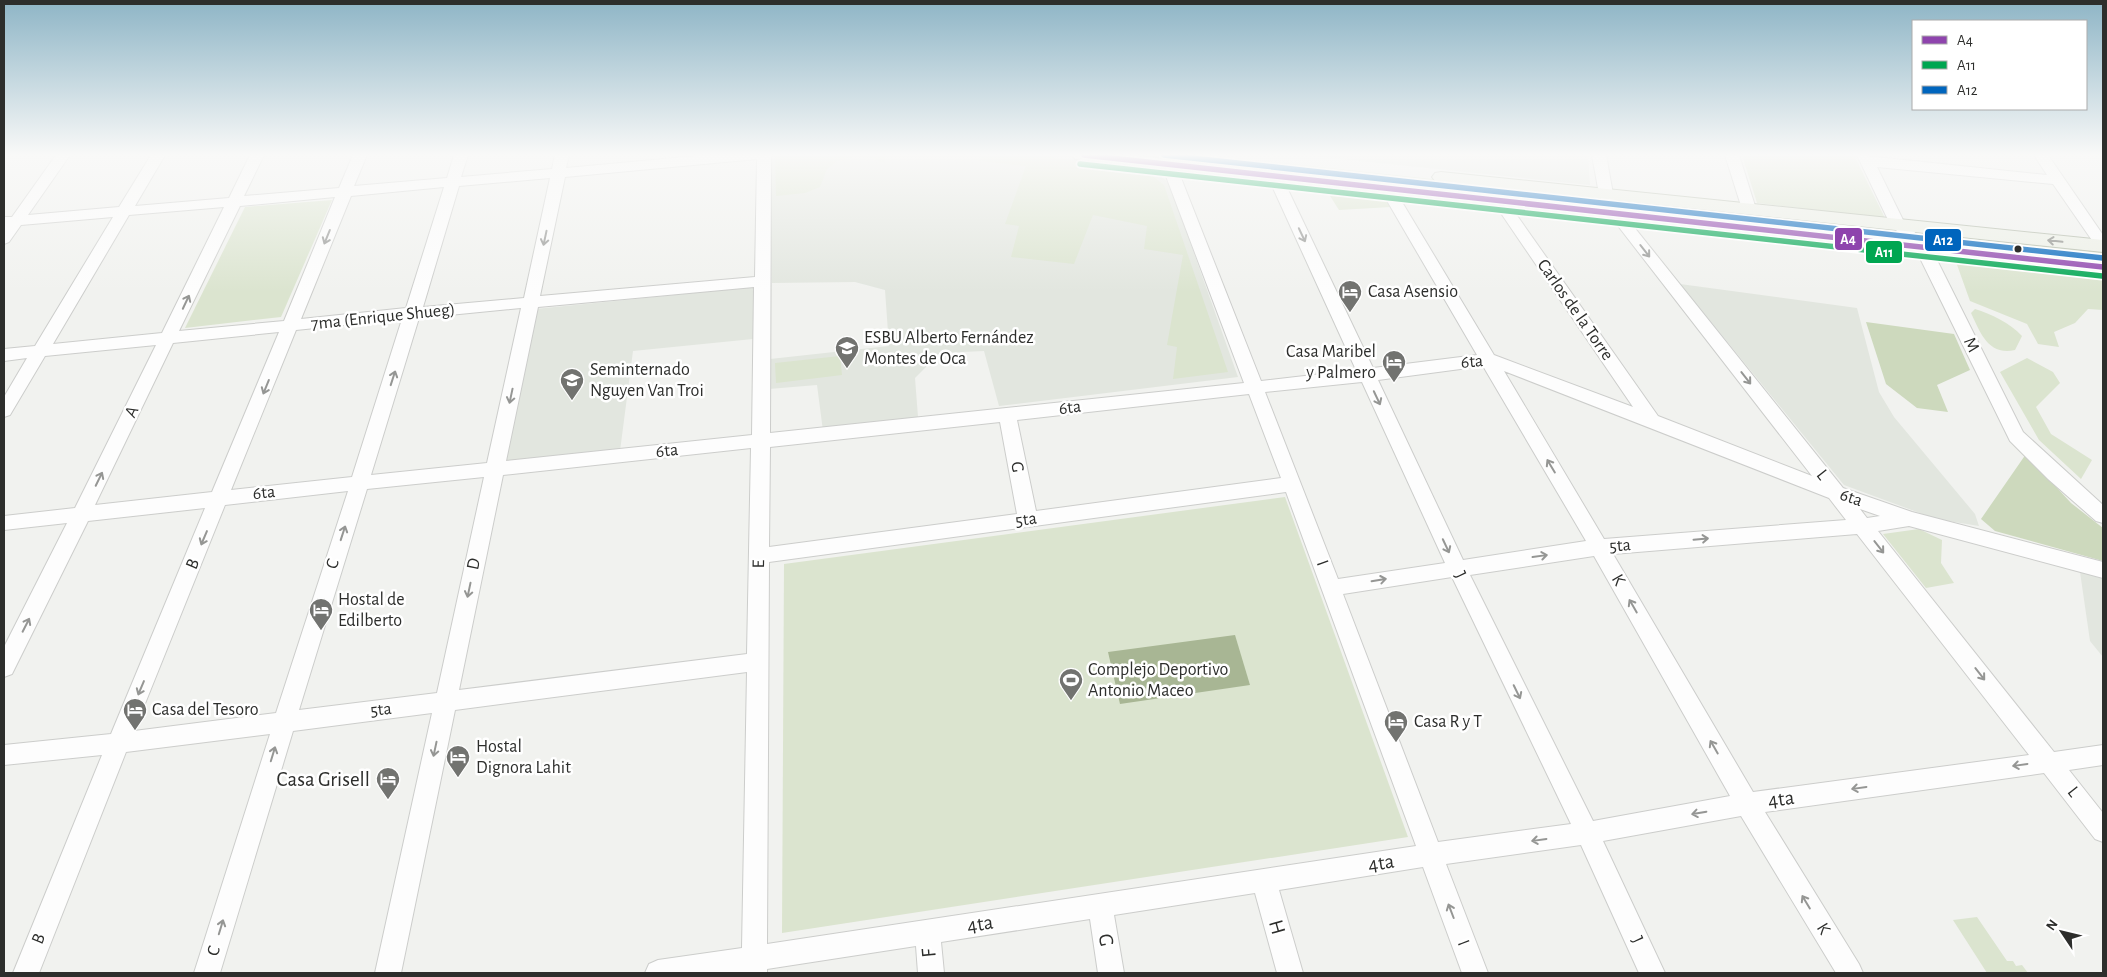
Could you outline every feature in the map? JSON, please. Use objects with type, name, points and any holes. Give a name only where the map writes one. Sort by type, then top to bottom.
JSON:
[{"type":"main road","points":[[1504,201],[2103,267]]},
{"type":"main road","points":[[1669,201],[2103,246]]},
{"type":"street","points":[[4,239],[10,221],[26,201]]},
{"type":"street","points":[[4,411],[130,201]]},
{"type":"street","name":"A","points":[[4,668],[81,516],[234,201]]},
{"type":"street","points":[[10,221],[239,201]]},
{"type":"street","name":"B","points":[[26,973],[118,743],[342,201]]},
{"type":"street","name":"C","points":[[207,973],[283,722],[413,313],[446,201]]},
{"type":"street","name":"D","points":[[388,973],[552,201]]},
{"type":"street","name":"E","points":[[754,966],[763,201]]},
{"type":"street","name":"I","points":[[1183,201],[1255,386],[1475,973]]},
{"type":"street","name":"J","points":[[1286,201],[1457,568],[1587,834],[1652,973]]},
{"type":"street","name":"K","points":[[1394,201],[1600,547],[1747,804],[1850,973]]},
{"type":"street","name":"Carlos de la Torre","points":[[1499,201],[1652,420]]},
{"type":"street","name":"L","points":[[1609,201],[1615,213],[2103,831]]},
{"type":"street","points":[[1746,201],[1749,209]]},
{"type":"street","name":"M","points":[[1886,201],[1898,224],[1923,248],[2016,436],[2055,474],[2103,516]]},
{"type":"street","points":[[2072,201],[2103,246]]},
{"type":"street","name":"7ma (Enrique Shueg)","points":[[4,355],[413,313],[762,281]]},
{"type":"street","name":"6ta","points":[[4,523],[81,516],[359,483],[1007,415],[1367,375],[1488,359],[1652,420],[1836,493],[1910,519],[2103,570]]},
{"type":"street","name":"G","points":[[1007,415],[1028,520]]},
{"type":"street","name":"5ta","points":[[759,556],[1292,484]]},
{"type":"street","name":"5ta","points":[[1331,588],[1600,547],[1863,526],[1910,519]]},
{"type":"street","name":"5ta","points":[[4,755],[118,743],[758,662]]},
{"type":"street","name":"4ta","points":[[658,973],[754,966],[928,932],[1430,855],[1587,834],[1747,804],[2103,754]]},
{"type":"street","name":"H","points":[[1264,881],[1290,973]]},
{"type":"street","name":"G","points":[[1100,906],[1112,973]]},
{"type":"street","name":"F","points":[[928,932],[931,973]]},
{"type":"shaded area","points":[[332,201],[281,317],[185,328],[245,207]]},
{"type":"shaded area","points":[[769,201],[1175,201],[1238,377],[999,406],[984,351],[940,353],[915,378],[918,417],[823,431],[817,385],[769,389],[770,359],[889,346],[885,290],[855,282],[772,283]]},
{"type":"shaded area","points":[[1013,201],[1169,201],[1228,372],[1173,379],[1177,347],[1167,345],[1183,255],[1144,249],[1147,226],[1093,215],[1074,264],[1011,257],[1019,226],[1005,224]]},
{"type":"shaded area","points":[[1333,201],[1386,201],[1391,207],[1339,210]]},
{"type":"shaded area","points":[[1564,201],[1601,201],[1596,204]]},
{"type":"shaded area","points":[[1623,201],[1629,201],[1886,228],[1894,233],[1894,236],[1889,238],[1629,209],[1621,204]]},
{"type":"shaded area","points":[[1756,201],[1876,201],[1885,218],[1757,203]]},
{"type":"shaded area","points":[[1926,233],[2103,250],[2103,261],[1936,243],[1927,240],[1924,236]]},
{"type":"shaded area","points":[[1956,262],[2103,278],[2103,310],[2088,309],[2075,323],[2054,332],[2059,347],[2038,344],[2027,324],[1970,301]]},
{"type":"shaded area","points":[[1680,284],[1857,308],[1879,392],[1894,417],[1975,514],[1979,526],[1936,519],[1844,485]]},
{"type":"shaded area","name":"Seminternado Nguyen Van Troi","points":[[755,287],[753,339],[633,351],[620,451],[505,464],[535,309]]},
{"type":"shaded area","points":[[1975,309],[2000,320],[2022,336],[2015,350],[2006,351],[1998,349],[1986,341],[1971,313]]},
{"type":"shaded area","points":[[1866,322],[1954,334],[1970,370],[1937,385],[1948,412],[1917,408],[1886,384]]},
{"type":"shaded area","points":[[840,356],[842,375],[776,383],[775,363]]},
{"type":"shaded area","points":[[2027,358],[2053,372],[2060,383],[2036,407],[2051,434],[2092,460],[2081,479],[2039,440],[2000,372]]},
{"type":"shaded area","points":[[2026,454],[2071,503],[2103,528],[2103,561],[1995,531],[1981,519]]},
{"type":"shaded area","name":"Complejo Deportivo Antonio Maceo","points":[[1285,497],[1408,837],[782,933],[784,564]]},
{"type":"shaded area","points":[[1919,529],[1942,540],[1941,563],[1954,583],[1926,588],[1883,534]]},
{"type":"shaded area","points":[[2080,572],[2103,579],[2103,657],[2090,641]]},
{"type":"shaded area","points":[[1235,635],[1250,685],[1120,704],[1108,652]]},
{"type":"shaded area","points":[[1977,917],[2007,961],[2013,961],[2016,966],[2022,965],[2028,973],[1987,973],[1953,920]]},
{"type":"transit line","name":"A11","points":[[1414,201],[2102,276]]},
{"type":"transit line","name":"A4","points":[[1499,201],[2103,267]]},
{"type":"transit line","name":"A12","points":[[1580,201],[2103,258]]},
{"type":"place","name":"Casa Asensio","points":[[1350,313]]},
{"type":"place","name":"ESBU Alberto Fernández Montes de Oca","points":[[847,369]]},
{"type":"place","name":"Casa Maribel y Palmero","points":[[1394,383]]},
{"type":"place","name":"Seminternado Nguyen Van Troi","points":[[572,401]]},
{"type":"place","name":"Hostal de Edilberto","points":[[321,631]]},
{"type":"place","name":"Complejo Deportivo Antonio Maceo","points":[[1071,701]]},
{"type":"place","name":"Casa del Tesoro","points":[[135,731]]},
{"type":"place","name":"Casa R y T","points":[[1396,743]]},
{"type":"place","name":"Hostal Dignora Lahit","points":[[458,778]]},
{"type":"place","name":"Casa Grisell","points":[[388,800]]}]
